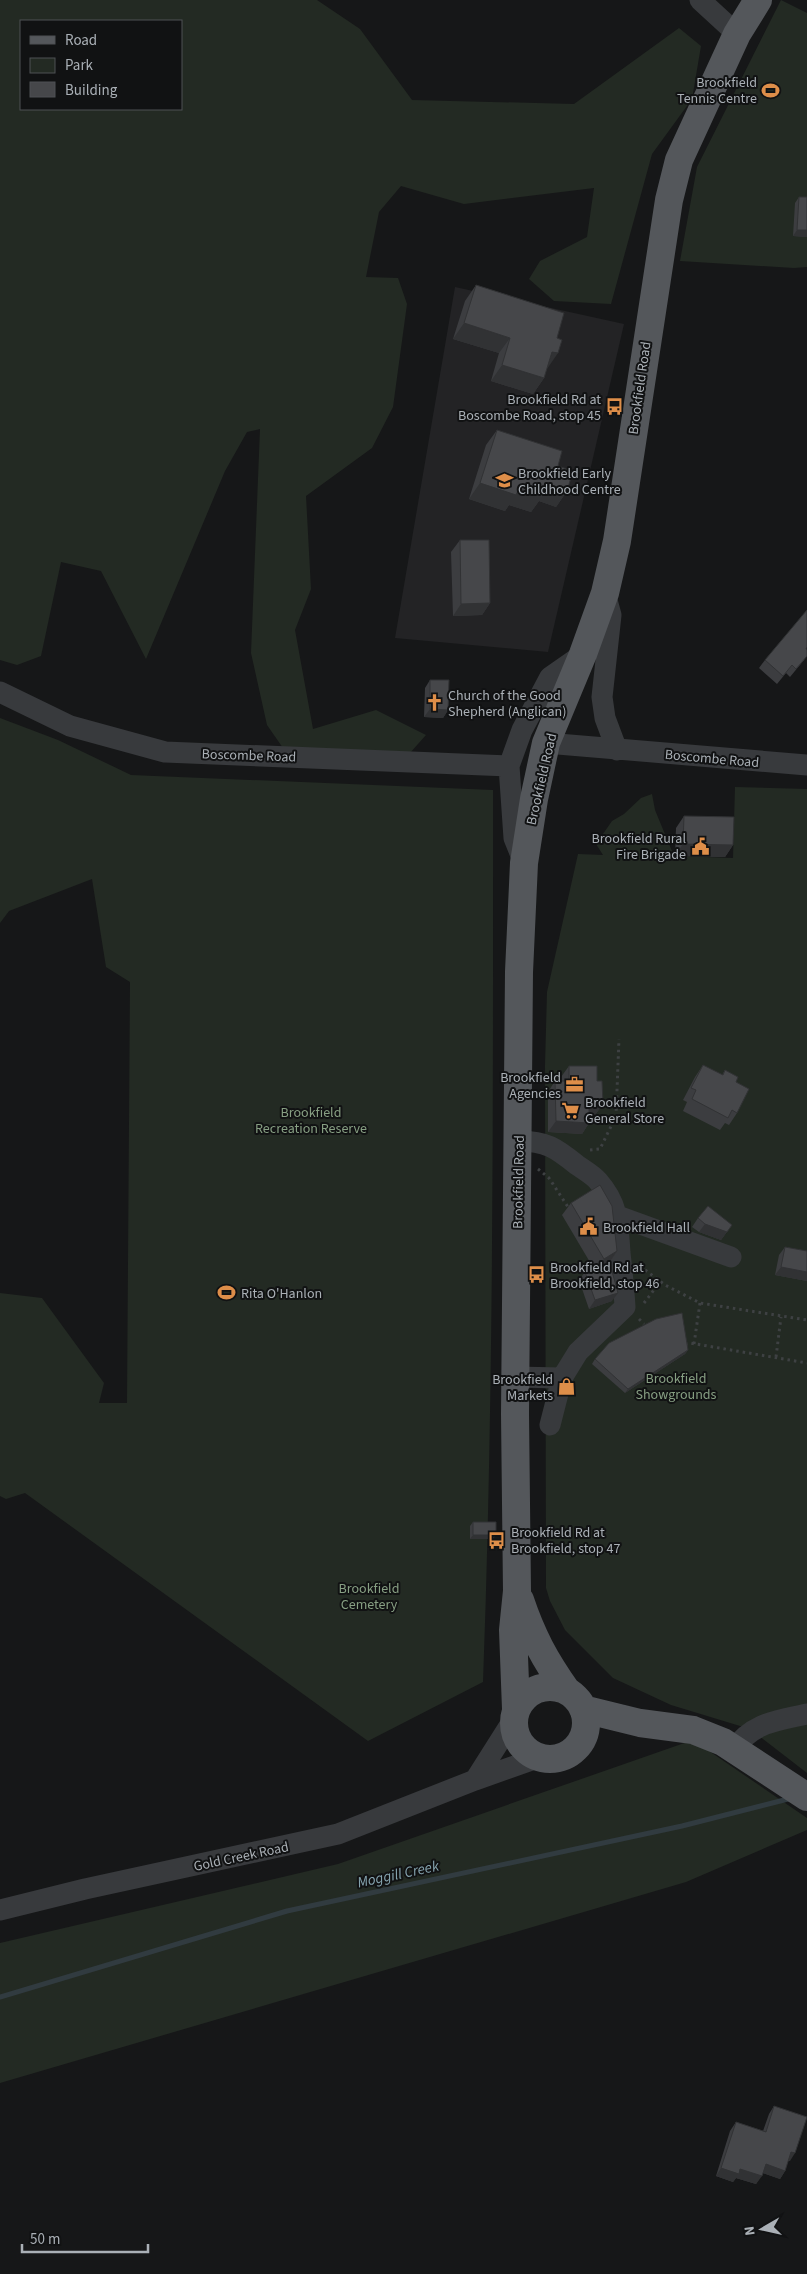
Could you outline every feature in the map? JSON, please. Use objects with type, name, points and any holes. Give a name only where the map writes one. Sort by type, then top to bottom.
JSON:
[{"type":"main road","name":"Brookfield Road","points":[[515,1714],[513,1630],[517,1591],[515,1377],[520,972],[524,862],[534,799],[546,743],[583,654],[605,593],[617,541],[669,200],[679,160],[737,34],[758,0]]},
{"type":"main road","name":"Brookfield Road","points":[[517,1591],[531,1633],[544,1658],[578,1711]]},
{"type":"main road","points":[[578,1711],[580,1744],[566,1756],[549,1760],[537,1758],[527,1752],[519,1743],[514,1732],[515,1714],[527,1695],[544,1687],[556,1687],[578,1711],[640,1723],[693,1730],[723,1742],[807,1797]]},
{"type":"street","points":[[700,0],[737,34]]},
{"type":"street","points":[[605,593],[611,615],[602,697],[605,718],[617,750]]},
{"type":"street","points":[[524,862],[514,838],[509,766],[522,730],[550,677],[583,654]]},
{"type":"street","name":"Boscombe Road","points":[[0,692],[70,726],[166,752],[509,766]]},
{"type":"street","name":"Boscombe Road","points":[[546,743],[807,765]]},
{"type":"street","points":[[519,1141],[536,1141],[549,1144],[562,1152],[598,1181],[613,1204],[618,1216],[625,1307],[578,1352],[562,1378],[550,1424]]},
{"type":"street","points":[[618,1216],[731,1257]]},
{"type":"street","points":[[515,1377],[562,1378]]},
{"type":"street","points":[[475,1780],[515,1714]]},
{"type":"street","points":[[744,1754],[743,1737],[758,1726],[807,1714]]},
{"type":"street","name":"Gold Creek Road","points":[[0,1910],[85,1889],[338,1834],[475,1780],[537,1758]]},
{"type":"path","points":[[562,1152],[600,1149],[616,1116],[619,1039]]},
{"type":"path","points":[[538,1076],[549,1076],[556,1085],[560,1084]]},
{"type":"path","points":[[536,1167],[550,1178],[568,1207]]},
{"type":"path","points":[[620,1250],[660,1282],[700,1303],[807,1320]]},
{"type":"path","points":[[648,1298],[660,1282]]},
{"type":"path","points":[[694,1344],[700,1303]]},
{"type":"path","points":[[776,1358],[781,1317]]},
{"type":"path","points":[[685,1344],[807,1363]]},
{"type":"shaded area","name":"Brookfield Early Childhood Centre","points":[[455,287],[624,324],[548,652],[395,638]]},
{"type":"green space","points":[[0,0],[317,0],[360,29],[412,100],[574,104],[679,28],[701,46],[692,99],[652,154],[611,304],[554,301],[529,279],[540,261],[587,237],[594,188],[464,204],[401,186],[379,212],[366,277],[398,278],[407,304],[393,407],[372,448],[306,496],[311,589],[295,630],[313,729],[376,710],[426,735],[410,753],[283,748],[267,725],[251,653],[260,429],[247,432],[225,471],[146,659],[101,571],[61,562],[41,656],[17,665],[0,660]]},
{"type":"green space","name":"Brookfield Tennis Centre","points":[[781,0],[807,13],[807,267],[794,268],[680,261],[697,167]]},
{"type":"green space","name":"Brookfield Recreation Reserve","points":[[0,718],[58,740],[131,775],[493,790],[491,1348],[483,1682],[368,1741],[25,1493],[6,1499],[0,1496],[0,1293],[42,1298],[104,1383],[99,1403],[127,1403],[130,982],[106,967],[92,879],[9,911],[0,923]]},
{"type":"green space","name":"Brookfield Showgrounds","points":[[735,787],[807,789],[807,1773],[750,1729],[671,1705],[613,1678],[565,1630],[550,1601],[546,1588],[545,1066],[547,992],[578,854],[603,855],[596,844],[612,821],[624,814],[641,798],[652,794],[655,810],[674,856],[733,858]]},
{"type":"green space","points":[[693,1740],[807,1818],[807,1830],[686,1882],[0,2083],[0,1943],[338,1864]]},
{"type":"building","points":[[799,197],[807,197],[807,230],[797,230]]},
{"type":"building","points":[[476,285],[564,313],[557,338],[562,340],[558,353],[552,352],[544,378],[502,365],[510,338],[464,323]]},
{"type":"building","points":[[497,430],[562,451],[558,466],[573,471],[567,491],[546,485],[542,497],[519,489],[516,495],[480,483]]},
{"type":"building","points":[[460,540],[489,540],[490,603],[461,604]]},
{"type":"building","points":[[807,610],[807,656],[796,669],[792,665],[783,676],[765,660]]},
{"type":"building","points":[[430,680],[449,680],[448,710],[430,709]]},
{"type":"building","points":[[684,816],[734,817],[733,845],[683,844]]},
{"type":"building","points":[[703,1065],[723,1075],[725,1070],[738,1077],[736,1082],[749,1089],[737,1113],[732,1110],[728,1118],[692,1099],[696,1090],[691,1088]]},
{"type":"building","points":[[569,1066],[597,1066],[597,1081],[602,1081],[603,1104],[589,1104],[589,1123],[556,1121],[555,1081],[569,1081]]},
{"type":"building","points":[[600,1185],[612,1206],[617,1251],[604,1259],[571,1203]]},
{"type":"building","points":[[708,1206],[732,1225],[727,1232],[705,1224],[698,1218]]},
{"type":"building","points":[[785,1247],[807,1251],[807,1272],[781,1267]]},
{"type":"building","points":[[610,1264],[618,1293],[595,1300],[585,1272]]},
{"type":"building","points":[[682,1313],[688,1350],[628,1389],[595,1359],[609,1343],[656,1319]]},
{"type":"building","points":[[473,1522],[496,1522],[496,1535],[473,1535]]},
{"type":"building","points":[[774,2106],[807,2117],[795,2153],[791,2152],[785,2171],[766,2164],[762,2176],[740,2169],[739,2174],[721,2168],[736,2122],[766,2132]]},
{"type":"waterway","name":"Moggill Creek","points":[[0,1997],[287,1911],[682,1826],[792,1798]]},
{"type":"place","name":"Brookfield Tennis Centre","points":[[771,90]]},
{"type":"place","name":"Brookfield Rd at Boscombe Road, stop 45","points":[[615,407]]},
{"type":"place","name":"Brookfield Early Childhood Centre","points":[[504,481]]},
{"type":"place","name":"Church of the Good Shepherd (Anglican)","points":[[434,703]]},
{"type":"place","name":"Brookfield Rural Fire Brigade","points":[[700,846]]},
{"type":"place","name":"Brookfield Agencies","points":[[575,1085]]},
{"type":"place","name":"Brookfield General Store","points":[[571,1110]]},
{"type":"place","name":"Brookfield Hall","points":[[589,1227]]},
{"type":"place","name":"Brookfield Rd at Brookfield, stop 46","points":[[536,1275]]},
{"type":"place","name":"Rita O'Hanlon","points":[[227,1293]]},
{"type":"place","name":"Brookfield Markets","points":[[567,1387]]},
{"type":"place","name":"Brookfield Rd at Brookfield, stop 47","points":[[497,1540]]},
{"type":"park label","name":"Brookfield Cemetery","points":[[369,1596]]}]
